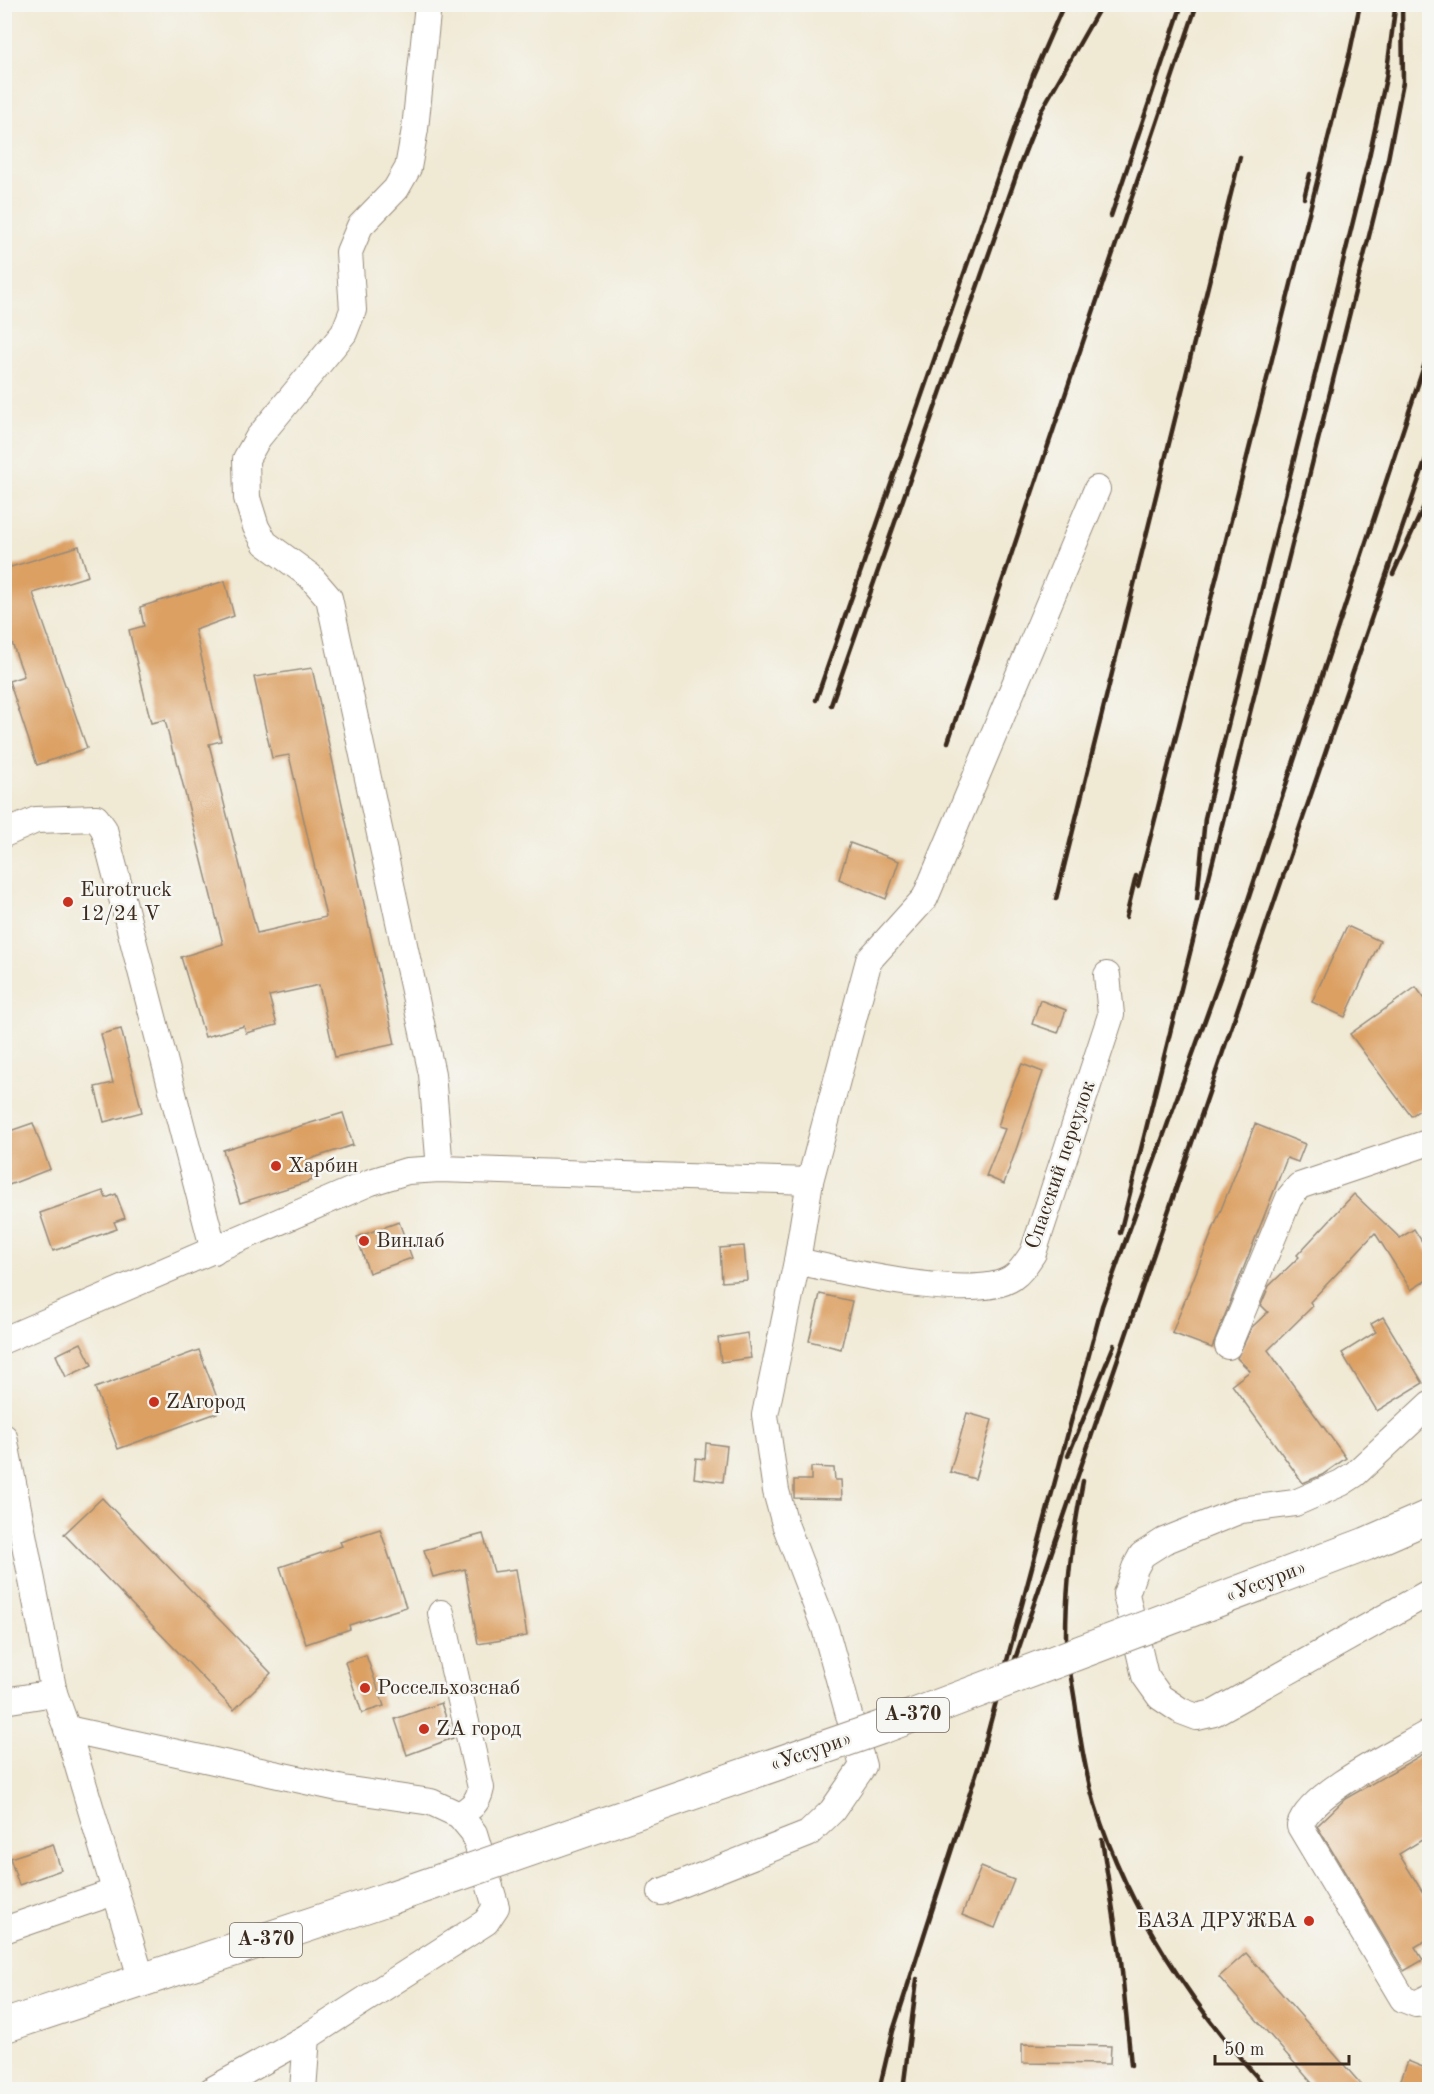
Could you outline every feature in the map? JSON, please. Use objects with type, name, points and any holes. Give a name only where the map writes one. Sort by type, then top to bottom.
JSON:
[{"type":"highway","name":"«Уссури»","points":[[142,1981],[390,1898],[891,1724],[1366,1544],[1430,1516]]},
{"type":"highway","name":"А-370","points":[[4,2026],[142,1981]]},
{"type":"street","points":[[428,4],[416,129],[408,168],[396,189],[360,226],[349,252],[352,310],[344,333],[304,385],[258,438],[246,459],[245,478],[256,527],[265,543],[310,576],[329,598],[432,1074],[440,1169]]},
{"type":"street","points":[[661,1893],[808,1834],[832,1810],[863,1766],[825,1628],[785,1524],[776,1491],[765,1415],[797,1262],[810,1181],[869,960],[925,898],[1097,489]]},
{"type":"street","points":[[4,834],[36,820],[96,818],[104,829],[214,1251]]},
{"type":"street","name":"Спасский переулок","points":[[797,1262],[920,1284],[975,1287],[994,1285],[1011,1278],[1025,1266],[1033,1253],[1111,1015],[1107,975]]},
{"type":"street","points":[[1228,1346],[1289,1198],[1299,1186],[1430,1142]]},
{"type":"street","points":[[4,1340],[370,1182],[407,1171],[440,1169],[810,1181]]},
{"type":"street","points":[[1430,1404],[1355,1474],[1341,1483],[1295,1503],[1241,1510],[1156,1546],[1142,1555],[1134,1568],[1126,1594],[1145,1676],[1160,1697],[1181,1711],[1197,1717],[1214,1713],[1430,1593]]},
{"type":"street","points":[[4,1437],[54,1693],[67,1729],[142,1981]]},
{"type":"street","points":[[441,1613],[481,1788],[478,1799],[471,1808],[459,1815]]},
{"type":"street","points":[[4,1701],[54,1693]]},
{"type":"street","points":[[67,1729],[343,1790],[431,1802],[459,1815],[474,1833],[496,1906],[492,1915],[474,1931],[307,2037],[212,2090]]},
{"type":"street","points":[[1430,1732],[1322,1796],[1303,1816],[1300,1826],[1403,1999],[1416,2004],[1430,1997]]},
{"type":"street","points":[[4,1930],[114,1892]]},
{"type":"street","points":[[303,2090],[307,2037]]},
{"type":"building","points":[[79,546],[88,576],[33,593],[87,748],[37,765],[9,681],[24,676],[4,621],[4,569]]},
{"type":"building","points":[[225,581],[234,616],[195,630],[221,741],[209,744],[257,933],[326,917],[289,755],[272,758],[254,677],[312,668],[395,1044],[335,1057],[319,985],[269,996],[277,1025],[246,1033],[244,1026],[205,1037],[181,957],[223,944],[175,753],[173,753],[165,720],[151,723],[129,630],[144,626],[140,607]]},
{"type":"building","points":[[850,843],[899,861],[886,899],[839,879]]},
{"type":"building","points":[[1347,926],[1380,941],[1345,1017],[1312,1002]]},
{"type":"building","points":[[1416,987],[1430,1006],[1430,1103],[1411,1116],[1350,1034]]},
{"type":"building","points":[[1040,1000],[1066,1010],[1058,1033],[1032,1024]]},
{"type":"building","points":[[121,1029],[142,1112],[104,1122],[95,1087],[113,1083],[101,1034]]},
{"type":"building","points":[[1022,1064],[1043,1072],[1004,1184],[986,1176],[1005,1129],[998,1127],[1005,1103]]},
{"type":"building","points":[[343,1113],[353,1145],[307,1160],[313,1180],[240,1203],[223,1150]]},
{"type":"building","points":[[33,1123],[50,1169],[9,1185],[4,1171],[4,1133]]},
{"type":"building","points":[[1255,1124],[1305,1144],[1298,1162],[1287,1158],[1212,1348],[1172,1333]]},
{"type":"building","points":[[103,1191],[106,1198],[116,1194],[125,1218],[114,1222],[117,1229],[53,1251],[40,1213]]},
{"type":"building","points":[[1354,1194],[1400,1238],[1414,1229],[1430,1254],[1430,1278],[1411,1290],[1375,1233],[1310,1302],[1313,1306],[1268,1350],[1346,1458],[1322,1475],[1303,1483],[1232,1385],[1250,1371],[1237,1358],[1252,1327],[1268,1312],[1261,1305],[1269,1286],[1299,1257],[1297,1255]]},
{"type":"building","points":[[399,1222],[412,1258],[369,1273],[357,1237]]},
{"type":"building","points":[[744,1246],[747,1280],[722,1282],[720,1248]]},
{"type":"building","points":[[820,1294],[852,1301],[841,1349],[809,1341]]},
{"type":"building","points":[[1383,1317],[1423,1383],[1377,1411],[1342,1353],[1376,1332],[1371,1324]]},
{"type":"building","points":[[747,1333],[751,1358],[721,1362],[718,1338]]},
{"type":"building","points":[[81,1343],[92,1365],[66,1377],[56,1355]]},
{"type":"building","points":[[199,1350],[222,1411],[118,1449],[95,1388]]},
{"type":"building","points":[[967,1413],[992,1420],[975,1479],[950,1472]]},
{"type":"building","points":[[706,1443],[727,1446],[723,1482],[694,1478],[696,1458],[705,1459]]},
{"type":"building","points":[[811,1467],[834,1468],[835,1480],[841,1480],[842,1499],[794,1498],[794,1480],[811,1480]]},
{"type":"building","points":[[102,1498],[271,1673],[234,1710],[64,1534]]},
{"type":"building","points":[[380,1529],[406,1607],[349,1625],[350,1629],[306,1644],[280,1567],[342,1546],[340,1542]]},
{"type":"building","points":[[483,1534],[494,1572],[516,1569],[527,1636],[478,1644],[465,1569],[433,1577],[424,1550]]},
{"type":"building","points":[[366,1655],[384,1706],[362,1713],[345,1662]]},
{"type":"building","name":"ZA город","points":[[441,1703],[453,1738],[407,1755],[395,1719]]},
{"type":"building","points":[[1430,1750],[1430,1835],[1399,1854],[1430,1904],[1430,1938],[1415,1947],[1423,1960],[1404,1971],[1317,1826],[1345,1799]]},
{"type":"building","points":[[53,1844],[61,1870],[19,1885],[10,1858]]},
{"type":"building","points":[[981,1867],[1014,1880],[995,1928],[962,1915]]},
{"type":"building","points":[[1246,1953],[1366,2090],[1318,2090],[1219,1977]]},
{"type":"building","points":[[1022,2044],[1111,2046],[1110,2064],[1022,2063]]},
{"type":"building","points":[[1408,2061],[1430,2070],[1430,2090],[1397,2090]]},
{"type":"railway","points":[[816,700],[1033,75],[1064,4]]},
{"type":"railway","points":[[831,705],[1021,162],[1041,111],[1102,4]]},
{"type":"railway","points":[[1111,216],[1182,4]]},
{"type":"railway","points":[[948,742],[1197,4]]},
{"type":"railway","points":[[1138,886],[1350,52],[1360,4]]},
{"type":"railway","points":[[1120,1233],[1387,164],[1403,82],[1402,4]]},
{"type":"railway","points":[[1197,899],[1205,818],[1369,157],[1386,78],[1395,9]]},
{"type":"railway","points":[[1056,899],[1240,157]]},
{"type":"railway","points":[[1304,198],[1310,174]]},
{"type":"railway","points":[[879,2090],[893,2031],[979,1765],[1102,1306],[1244,912],[1430,348]]},
{"type":"railway","points":[[1012,1668],[1430,447]]},
{"type":"railway","points":[[1393,574],[1430,493]]},
{"type":"railway","points":[[1126,917],[1136,876]]},
{"type":"railway","points":[[1068,1456],[1114,1345]]},
{"type":"railway","points":[[1083,1481],[1073,1538],[1066,1643],[1083,1754],[1095,1805],[1126,1883],[1166,1957],[1215,2026],[1269,2090]]},
{"type":"railway","points":[[1102,1840],[1121,1961],[1131,2065]]},
{"type":"railway","points":[[903,2090],[917,1979]]},
{"type":"place","name":"Eurotruck 12/24 V","points":[[68,902]]},
{"type":"place","name":"Харбин","points":[[276,1166]]},
{"type":"place","name":"Винлаб","points":[[364,1241]]},
{"type":"place","name":"ZAгород","points":[[154,1402]]},
{"type":"place","name":"Россельхозснаб","points":[[365,1688]]},
{"type":"place","name":"ZA город","points":[[424,1729]]},
{"type":"place","name":"БАЗА ДРУЖБА","points":[[1309,1921]]}]
